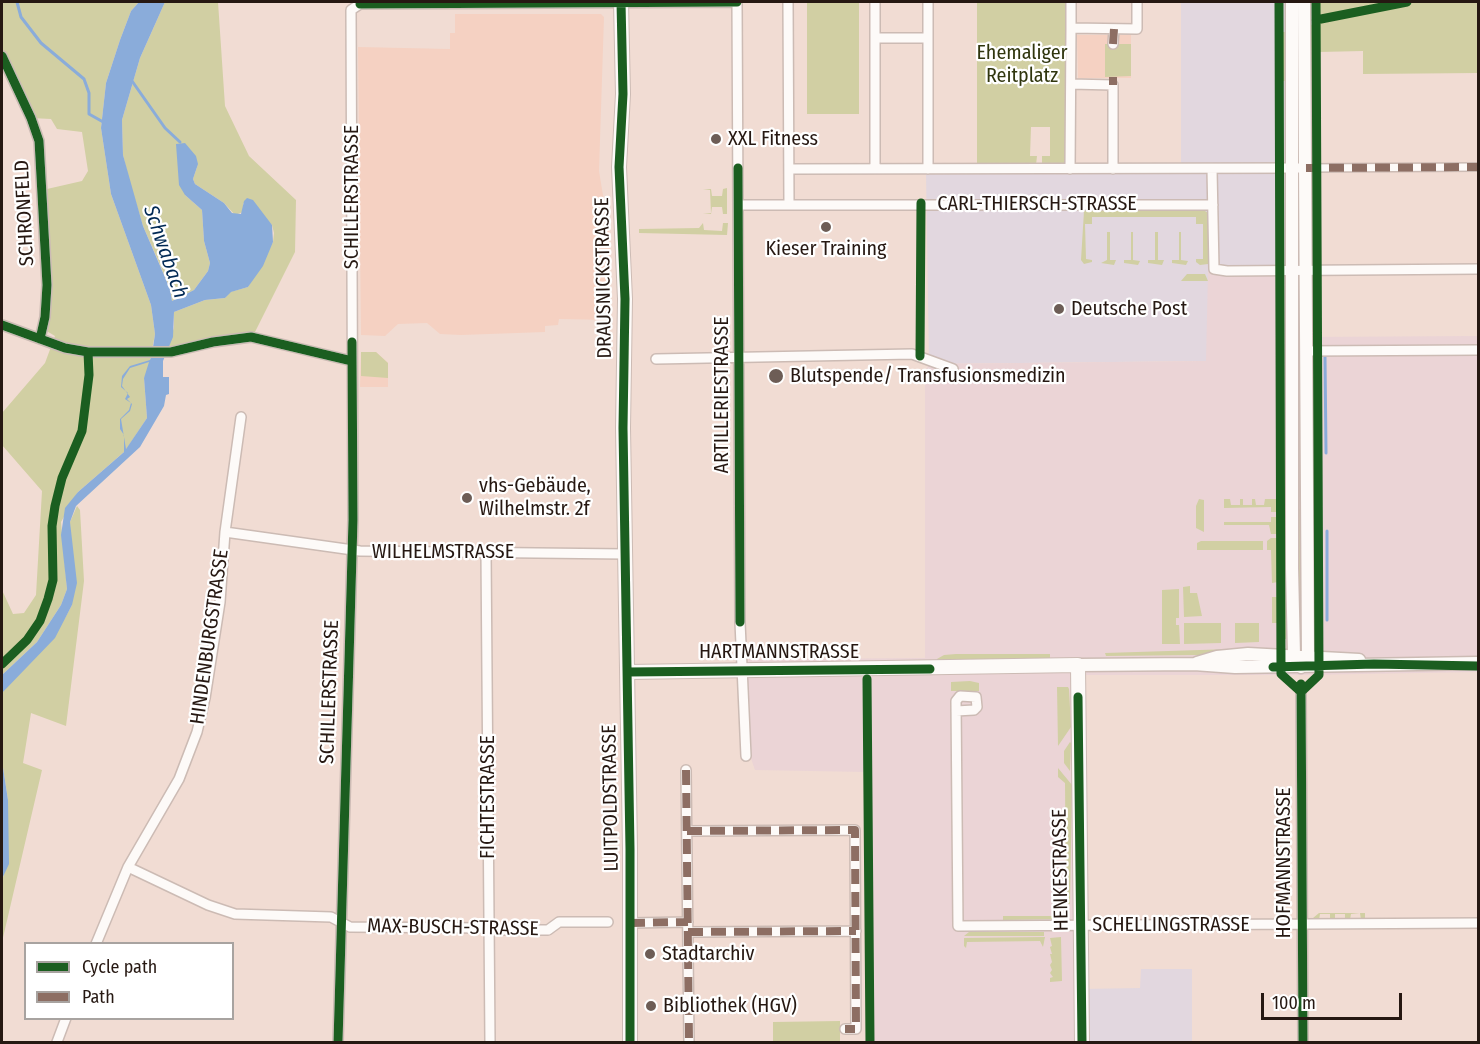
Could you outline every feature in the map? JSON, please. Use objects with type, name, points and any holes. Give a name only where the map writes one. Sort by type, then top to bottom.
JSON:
[{"type":"main road","name":"DRAUSNICKSTRASSE","points":[[621,3],[623,94],[619,167],[625,299],[625,554]]},
{"type":"main road","name":"LUITPOLDSTRASSE","points":[[625,554],[630,1042]]},
{"type":"main road","name":"HARTMANNSTRASSE","points":[[628,672],[1078,665]]},
{"type":"main road","name":"HENKESTRASSE","points":[[1078,665],[1082,1042]]},
{"type":"street","points":[[409,3],[737,2]]},
{"type":"street","name":"ARTILLERIESTRASSE","points":[[737,2],[740,622],[746,756]]},
{"type":"street","points":[[788,2],[789,205]]},
{"type":"street","points":[[875,2],[875,169]]},
{"type":"street","points":[[928,2],[928,169]]},
{"type":"street","points":[[1070,169],[1071,2]]},
{"type":"street","points":[[1071,28],[1137,29],[1137,2]]},
{"type":"street","points":[[1292,2],[1292,490],[1294,655],[1300,667],[1308,656],[1304,2]]},
{"type":"street","name":"SCHILLERSTRASSE","points":[[338,1042],[352,549],[350,14],[354,6],[360,4],[409,3]]},
{"type":"street","points":[[1113,44],[1114,29]]},
{"type":"street","points":[[875,38],[928,38]]},
{"type":"street","name":"SCHRONFELD","points":[[2,56],[3,67],[31,117],[39,141],[47,285],[45,317],[40,339]]},
{"type":"street","points":[[1071,84],[1113,81],[1113,169]]},
{"type":"street","points":[[789,169],[1479,167]]},
{"type":"street","points":[[1212,169],[1214,269],[1479,269]]},
{"type":"street","name":"CARL-THIERSCH-STRASSE","points":[[738,205],[1213,205]]},
{"type":"street","points":[[2,325],[40,339],[88,352],[149,354],[171,352],[213,342],[251,337],[352,361]]},
{"type":"street","points":[[1306,351],[1479,350]]},
{"type":"street","points":[[656,358],[912,354],[953,369]]},
{"type":"street","name":"HINDENBURGSTRASSE","points":[[97,942],[128,867],[179,779],[197,732],[205,698],[220,602],[225,532],[241,417]]},
{"type":"street","points":[[1292,490],[1308,490]]},
{"type":"street","name":"WILHELMSTRASSE","points":[[225,532],[352,549],[394,552],[625,554]]},
{"type":"street","name":"FICHTESTRASSE","points":[[486,552],[490,1042]]},
{"type":"street","name":"HARTMANNSTRASSE","points":[[1194,664],[1217,657],[1294,655],[1356,659],[1374,664]]},
{"type":"street","name":"HARTMANNSTRASSE","points":[[1078,665],[1194,664],[1215,668],[1477,664]]},
{"type":"street","name":"HOFMANNSTRASSE","points":[[1301,692],[1303,1042]]},
{"type":"street","name":"SCHELLINGSTRASSE","points":[[956,711],[958,926],[1479,923]]},
{"type":"street","points":[[686,770],[689,1042]]},
{"type":"street","points":[[687,831],[855,830],[856,1029],[845,1029]]},
{"type":"street","name":"MAX-BUSCH-STRASSE","points":[[128,867],[208,905],[235,915],[331,917],[350,927],[488,928],[497,930],[548,930],[559,922],[608,922]]},
{"type":"street","points":[[630,922],[688,927],[856,931]]},
{"type":"street","points":[[57,1042],[65,1020]]},
{"type":"shaded area","points":[[1181,2],[1319,2],[1319,52],[1302,52],[1302,270],[1207,361],[929,364],[926,174],[977,164],[1067,163],[1070,168],[1181,168]]},
{"type":"shaded area","points":[[455,14],[601,14],[604,17],[599,171],[610,238],[610,320],[559,319],[558,325],[545,326],[545,332],[461,335],[440,334],[427,323],[398,324],[385,336],[361,335],[358,47],[450,49],[450,33],[455,33]]},
{"type":"shaded area","points":[[1077,35],[1131,35],[1131,78],[1078,78]]},
{"type":"shaded area","points":[[1302,270],[1302,337],[1478,336],[1478,672],[1078,675],[1081,1042],[869,1042],[866,772],[755,770],[748,750],[746,672],[751,651],[762,660],[775,660],[775,650],[788,650],[790,659],[925,658],[925,372],[929,364],[1206,361],[1208,271]]},
{"type":"shaded area","points":[[361,352],[376,352],[388,363],[388,387],[360,387]]},
{"type":"shaded area","points":[[1141,969],[1192,969],[1192,1042],[1081,1042],[1081,989],[1140,988]]},
{"type":"green space","points":[[2,2],[139,2],[131,11],[106,83],[101,128],[111,194],[151,305],[155,334],[148,371],[144,378],[147,418],[125,451],[78,492],[61,522],[67,589],[61,605],[37,642],[2,675],[2,590],[13,614],[24,613],[36,595],[42,491],[2,445],[2,413],[45,363],[55,336],[45,330],[51,286],[47,189],[82,181],[88,171],[82,132],[57,129],[51,119],[31,118],[2,52]]},
{"type":"green space","points":[[165,2],[218,2],[225,106],[249,156],[296,200],[295,252],[254,334],[167,353],[174,327],[174,312],[205,300],[225,298],[230,292],[248,287],[273,242],[274,233],[272,225],[243,203],[243,212],[235,215],[224,203],[195,184],[193,179],[198,164],[185,195],[202,210],[204,241],[210,263],[208,271],[194,290],[172,301],[170,288],[143,226],[129,180],[123,155],[122,120],[140,58]]},
{"type":"green space","points":[[807,2],[859,2],[859,114],[807,114]]},
{"type":"green space","name":"Ehemaliger Reitplatz","points":[[977,2],[1067,2],[1067,163],[1042,164],[1042,156],[1050,156],[1050,127],[1031,127],[1030,156],[1037,156],[1036,165],[977,164]]},
{"type":"green space","points":[[1319,2],[1478,2],[1478,73],[1363,74],[1363,51],[1319,52]]},
{"type":"green space","points":[[1306,25],[1313,25],[1313,81],[1307,81]]},
{"type":"green space","points":[[1283,32],[1289,32],[1289,81],[1283,81]]},
{"type":"green space","points":[[1105,44],[1131,44],[1131,76],[1105,77]]},
{"type":"green space","points":[[727,188],[727,214],[723,214],[722,207],[712,207],[711,214],[703,214],[711,213],[710,190],[703,189],[711,189],[712,196],[722,196],[723,189]]},
{"type":"green space","points":[[1084,211],[1205,211],[1208,213],[1208,264],[1200,265],[1196,262],[1196,259],[1203,259],[1203,224],[1196,224],[1196,217],[1092,217],[1092,224],[1085,224],[1086,259],[1092,262],[1084,264],[1081,260]]},
{"type":"green space","points":[[703,223],[704,230],[722,231],[723,223],[728,223],[727,235],[639,233],[639,229],[699,228]]},
{"type":"green space","points":[[1107,232],[1110,232],[1110,260],[1116,260],[1114,265],[1101,263],[1107,260]]},
{"type":"green space","points":[[1131,232],[1133,232],[1133,260],[1140,261],[1138,265],[1124,263],[1124,260],[1131,260]]},
{"type":"green space","points":[[1155,232],[1158,232],[1158,260],[1164,260],[1162,265],[1148,263],[1148,260],[1155,260]]},
{"type":"green space","points":[[1179,232],[1181,232],[1181,260],[1188,261],[1186,265],[1172,263],[1172,260],[1179,260]]},
{"type":"green space","points":[[1187,274],[1205,274],[1208,281],[1181,281]]},
{"type":"green space","points":[[1295,291],[1301,291],[1303,473],[1298,473]]},
{"type":"green space","points":[[361,352],[376,352],[388,363],[388,378],[361,376]]},
{"type":"green space","points":[[1199,499],[1204,500],[1204,532],[1196,528],[1196,506]]},
{"type":"green space","points":[[1224,499],[1230,499],[1231,505],[1240,505],[1240,499],[1243,499],[1243,505],[1252,505],[1252,499],[1255,499],[1256,505],[1264,505],[1265,499],[1278,499],[1277,512],[1271,512],[1271,507],[1224,508]]},
{"type":"green space","points":[[77,506],[80,510],[84,581],[66,726],[31,713],[23,763],[42,770],[2,942],[2,879],[8,800],[2,761],[2,693],[65,618],[72,605],[70,522]]},
{"type":"green space","points":[[1296,509],[1303,509],[1304,639],[1300,639]]},
{"type":"green space","points":[[1271,517],[1277,517],[1277,534],[1271,534],[1269,525],[1224,525],[1224,522],[1271,522]]},
{"type":"green space","points":[[1277,538],[1278,582],[1272,583],[1271,550],[1267,550],[1267,541]]},
{"type":"green space","points":[[1201,541],[1263,541],[1263,550],[1197,550],[1197,543]]},
{"type":"green space","points":[[1284,572],[1287,572],[1286,639],[1284,639]]},
{"type":"green space","points":[[1190,586],[1190,593],[1197,593],[1202,616],[1184,617],[1183,587]]},
{"type":"green space","points":[[1179,589],[1179,618],[1176,618],[1176,625],[1179,625],[1180,644],[1162,644],[1162,590]]},
{"type":"green space","points":[[1272,597],[1278,597],[1278,623],[1272,623]]},
{"type":"green space","points":[[1184,623],[1221,623],[1221,643],[1184,644]]},
{"type":"green space","points":[[1235,623],[1259,623],[1259,642],[1235,643]]},
{"type":"green space","points":[[1232,649],[1201,655],[1106,656],[1105,653]]},
{"type":"green space","points":[[1050,654],[1050,659],[937,662],[937,659],[944,655]]},
{"type":"green space","points":[[951,682],[979,683],[979,691],[951,691]]},
{"type":"green space","points":[[1057,687],[1068,687],[1069,689],[1071,727],[1058,746]]},
{"type":"green space","points":[[1070,742],[1070,771],[1064,763],[1064,751]]},
{"type":"green space","points":[[1058,768],[1072,785],[1070,904],[1066,904],[1065,783],[1058,777]]},
{"type":"green space","points":[[1319,913],[1360,913],[1351,914],[1350,920],[1345,920],[1345,914],[1335,914],[1335,920],[1330,920],[1330,914],[1320,914],[1319,920],[1313,918]]},
{"type":"green space","points":[[1360,913],[1365,913],[1365,920],[1361,920]]},
{"type":"green space","points":[[1003,916],[1059,916],[1062,919],[1003,920]]},
{"type":"green space","points":[[969,932],[1044,932],[1044,936],[964,936]]},
{"type":"green space","points":[[1045,937],[1043,947],[1040,941],[967,942],[966,948],[964,946],[964,938]]},
{"type":"green space","points":[[1061,937],[1062,981],[1050,982],[1050,978],[1053,977],[1050,973],[1052,962],[1050,954],[1052,954],[1050,947],[1052,946],[1050,938]]},
{"type":"green space","points":[[840,1021],[840,1042],[773,1042],[773,1022]]},
{"type":"water","points":[[139,2],[165,2],[140,58],[122,120],[123,155],[143,226],[170,289],[172,301],[194,290],[208,271],[210,263],[204,241],[202,210],[185,195],[179,185],[176,144],[185,143],[196,156],[198,164],[193,179],[195,184],[224,203],[232,213],[241,214],[244,201],[247,198],[253,200],[272,225],[273,242],[263,266],[248,287],[231,292],[225,298],[205,300],[174,312],[173,337],[163,361],[163,377],[169,377],[169,394],[166,395],[164,406],[140,447],[76,506],[70,522],[77,583],[72,605],[55,638],[2,693],[2,675],[37,642],[61,605],[67,589],[61,535],[65,508],[78,492],[124,452],[124,437],[126,449],[147,418],[144,378],[149,362],[130,368],[123,379],[122,386],[126,391],[121,387],[122,376],[130,366],[150,360],[155,334],[151,305],[111,194],[101,128],[106,83],[131,11]]},
{"type":"water","points":[[131,403],[130,411],[121,419],[124,434],[120,429],[120,419],[129,410]]},
{"type":"water","points":[[2,761],[8,800],[9,864],[2,879]]},
{"type":"waterway","points":[[17,2],[21,17],[41,43],[84,79],[89,93],[89,114],[105,123]]},
{"type":"waterway","points":[[132,81],[165,128],[180,142]]},
{"type":"waterway","points":[[1325,357],[1326,453]]},
{"type":"waterway","points":[[1327,531],[1327,620]]},
{"type":"marked path","points":[[1113,44],[1114,29]]},
{"type":"marked path","points":[[1113,77],[1113,85]]},
{"type":"marked path","points":[[1306,168],[1478,167]]},
{"type":"marked path","points":[[686,770],[689,1042]]},
{"type":"marked path","points":[[687,831],[855,830],[856,1029],[845,1029]]},
{"type":"marked path","points":[[630,923],[688,922]]},
{"type":"marked path","points":[[688,932],[856,931]]},
{"type":"cycle path","points":[[621,2],[623,94],[619,167],[625,299],[623,428],[630,849],[630,1042]]},
{"type":"cycle path","points":[[360,4],[737,2]]},
{"type":"cycle path","points":[[1279,2],[1281,674],[1301,692]]},
{"type":"cycle path","points":[[1301,692],[1319,675],[1316,2]]},
{"type":"cycle path","points":[[1316,20],[1407,2]]},
{"type":"cycle path","points":[[2,56],[31,118],[39,141],[47,285],[45,317],[40,339]]},
{"type":"cycle path","points":[[738,168],[740,622]]},
{"type":"cycle path","points":[[920,356],[921,203]]},
{"type":"cycle path","points":[[2,325],[65,348],[88,352],[171,352],[213,342],[251,337],[352,361]]},
{"type":"cycle path","points":[[338,1042],[353,520],[352,342]]},
{"type":"cycle path","points":[[2,664],[27,640],[40,621],[48,599],[53,580],[52,526],[55,506],[62,478],[82,431],[89,375],[88,352]]},
{"type":"cycle path","points":[[1273,667],[1374,664],[1478,666]]},
{"type":"cycle path","points":[[628,672],[930,669]]},
{"type":"cycle path","points":[[867,679],[870,1042]]},
{"type":"cycle path","points":[[1301,684],[1303,1042]]},
{"type":"cycle path","points":[[1078,697],[1082,1042]]},
{"type":"place","name":"XXL Fitness","points":[[716,139]]},
{"type":"place","name":"Kieser Training","points":[[826,227]]},
{"type":"place","name":"Deutsche Post","points":[[1059,309]]},
{"type":"place","name":"Blutspende/ Transfusionsmedizin","points":[[776,376]]},
{"type":"place","name":"vhs-Gebäude, Wilhelmstr. 2f","points":[[467,498]]},
{"type":"place","name":"Stadtarchiv","points":[[650,954]]},
{"type":"place","name":"Bibliothek (HGV)","points":[[651,1006]]},
{"type":"water label","name":"Schwabach","points":[[165,252]]}]
